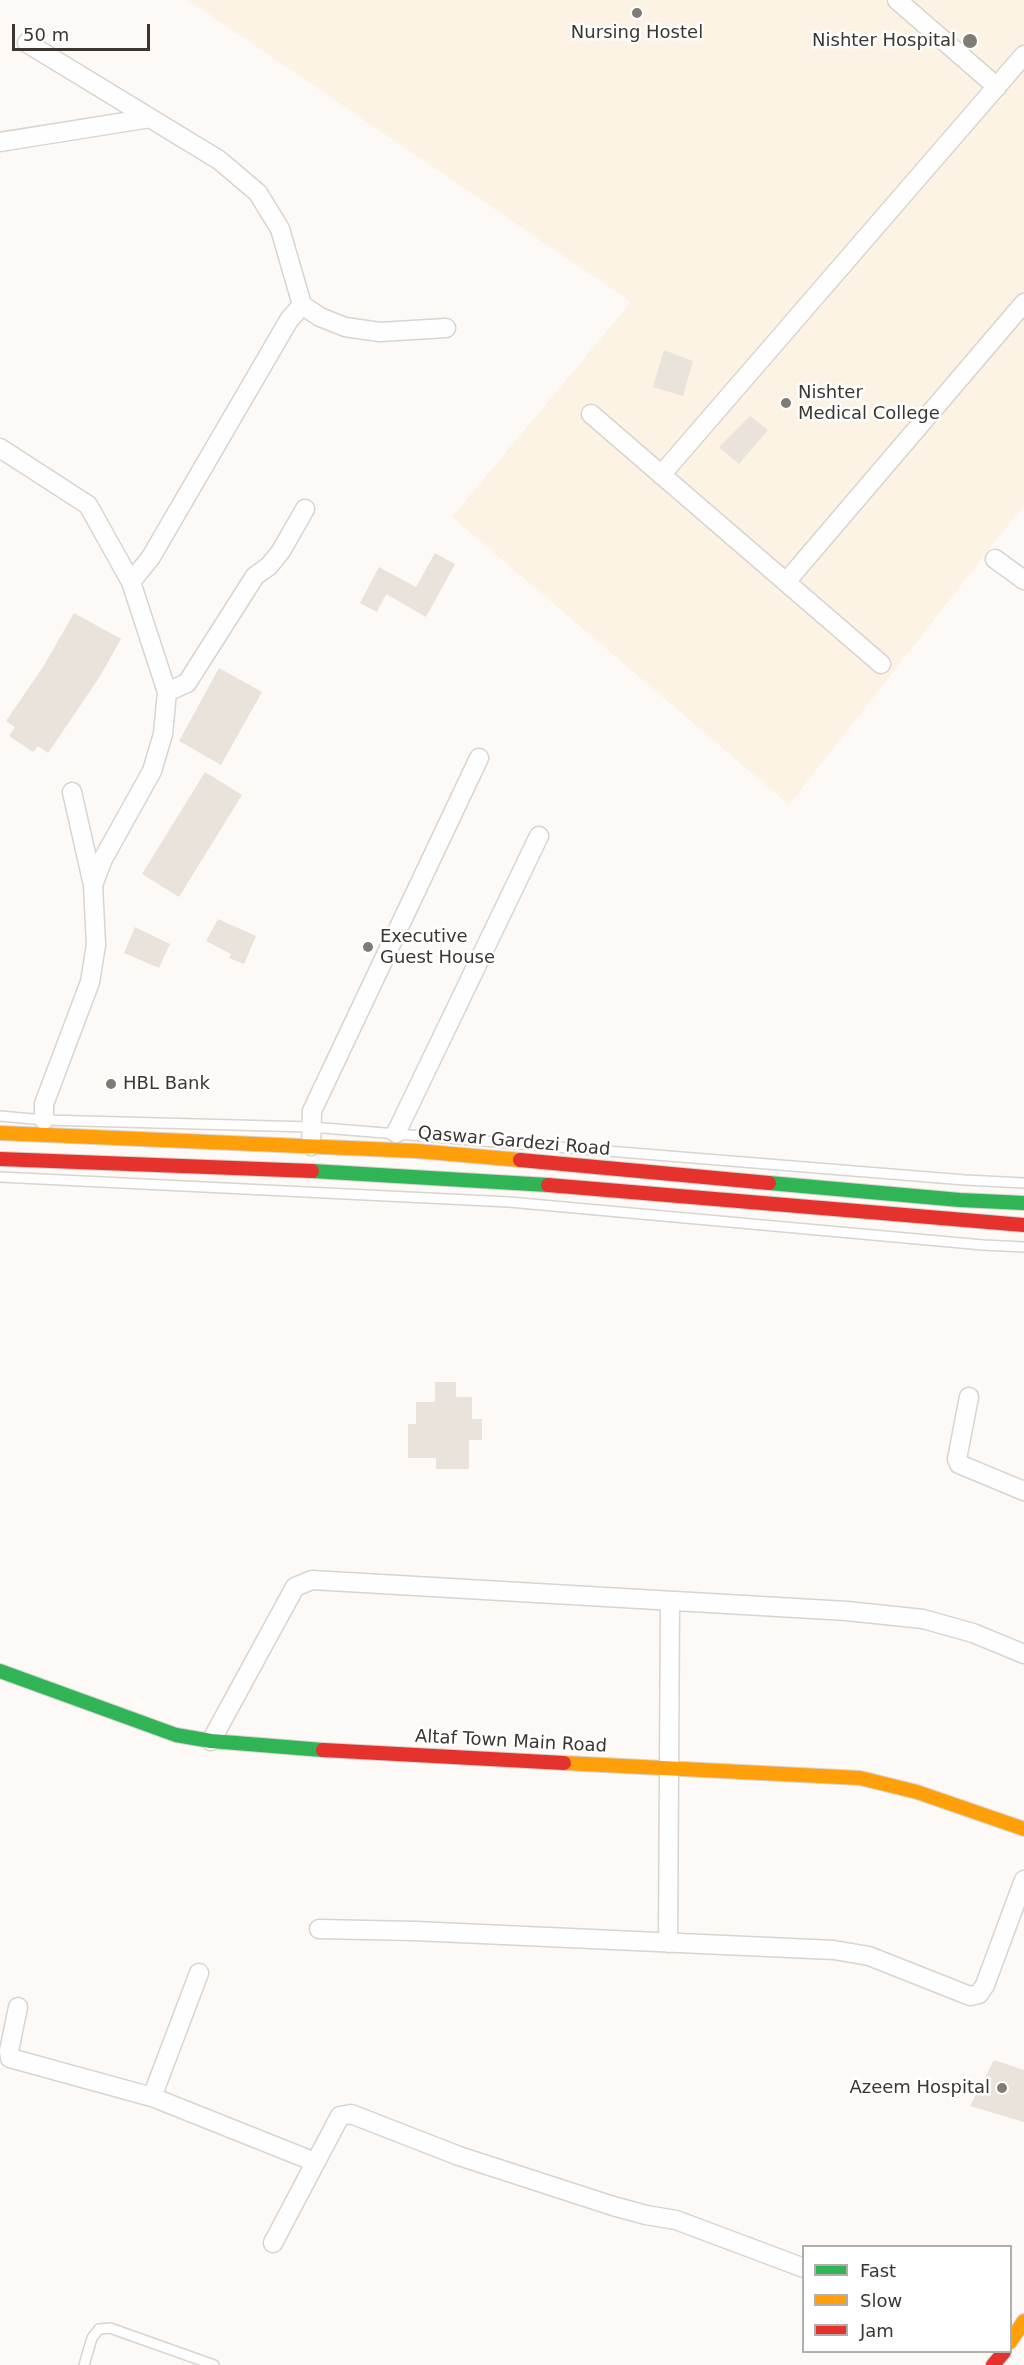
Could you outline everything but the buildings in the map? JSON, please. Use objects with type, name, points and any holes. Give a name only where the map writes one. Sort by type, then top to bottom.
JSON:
[{"type":"main road","name":"Qaswar Gardezi Road","points":[[0,1133],[429,1152],[960,1200],[1024,1203]]},
{"type":"main road","points":[[0,1159],[348,1172],[508,1182],[1024,1225]]},
{"type":"main road","name":"Altaf Town Main Road","points":[[0,1671],[176,1735],[211,1742],[295,1749],[860,1778],[917,1792],[1024,1829]]},
{"type":"main road","points":[[1012,2340],[1024,2321]]},
{"type":"main road","points":[[993,2365],[1003,2353]]},
{"type":"street","points":[[897,0],[997,87]]},
{"type":"street","points":[[27,42],[219,160],[258,193],[280,229],[302,305],[321,317],[345,327],[380,332],[447,327]]},
{"type":"street","points":[[661,475],[1024,55]]},
{"type":"street","points":[[0,141],[150,118]]},
{"type":"street","points":[[786,582],[1024,303]]},
{"type":"street","points":[[131,582],[151,557],[289,320],[302,305]]},
{"type":"street","points":[[591,414],[881,664]]},
{"type":"street","points":[[0,448],[88,505],[131,582],[167,692],[163,734],[152,771],[103,859],[93,885]]},
{"type":"street","points":[[167,692],[187,683],[255,576],[268,566],[281,551],[305,509]]},
{"type":"street","points":[[995,559],[1024,580]]},
{"type":"street","points":[[311,1146],[312,1111],[479,758]]},
{"type":"street","points":[[44,1120],[44,1104],[90,982],[96,945],[93,885],[72,792]]},
{"type":"street","points":[[396,1133],[539,836]]},
{"type":"street","points":[[969,1397],[958,1464],[1024,1491]]},
{"type":"street","points":[[211,1742],[295,1587],[304,1582],[847,1611],[923,1619],[973,1633],[1024,1654]]},
{"type":"street","points":[[668,1943],[670,1601]]},
{"type":"street","points":[[319,1929],[415,1931],[834,1950],[869,1956],[970,1996],[979,1994],[985,1985],[1024,1880]]},
{"type":"street","points":[[152,2097],[199,1974]]},
{"type":"street","points":[[18,2007],[9,2051],[10,2058],[152,2097],[315,2162]]},
{"type":"street","points":[[273,2243],[340,2116],[351,2114],[459,2156],[613,2206],[676,2220],[802,2267]]},
{"type":"lane","points":[[0,1116],[44,1120],[311,1127],[1024,1183]]},
{"type":"lane","points":[[76,1137],[77,1120]]},
{"type":"lane","points":[[348,1172],[349,1193]]},
{"type":"lane","points":[[0,1178],[508,1202],[1024,1247]]},
{"type":"lane","points":[[508,1182],[508,1202]]},
{"type":"lane","points":[[84,2365],[92,2338],[99,2329],[110,2328],[214,2365]]},
{"type":"shaded area","name":"Nishter Medical College","points":[[188,0],[1024,0],[1024,505],[789,805],[452,517],[631,302]]},
{"type":"traffic: fast","points":[[312,1171],[548,1185]]},
{"type":"traffic: fast","points":[[769,1183],[960,1200],[1024,1203]]},
{"type":"traffic: fast","points":[[0,1671],[176,1735],[211,1741],[323,1750]]},
{"type":"traffic: slow","points":[[0,1133],[417,1151],[520,1160]]},
{"type":"traffic: slow","points":[[564,1763],[860,1778],[917,1792],[1024,1829]]},
{"type":"traffic: slow","points":[[1012,2339],[1024,2321]]},
{"type":"traffic: jam","points":[[0,1159],[312,1171]]},
{"type":"traffic: jam","points":[[520,1160],[769,1183]]},
{"type":"traffic: jam","points":[[548,1185],[1024,1225]]},
{"type":"traffic: jam","points":[[323,1750],[564,1763]]},
{"type":"traffic: jam","points":[[993,2365],[1003,2353]]},
{"type":"place","name":"Nursing Hostel","points":[[637,13]]},
{"type":"place","name":"Nishter Hospital","points":[[970,41]]},
{"type":"place","name":"Nishter Medical College","points":[[786,403]]},
{"type":"place","name":"Executive Guest House","points":[[368,947]]},
{"type":"place","name":"HBL Bank","points":[[111,1084]]},
{"type":"place","name":"Azeem Hospital","points":[[1002,2088]]}]
